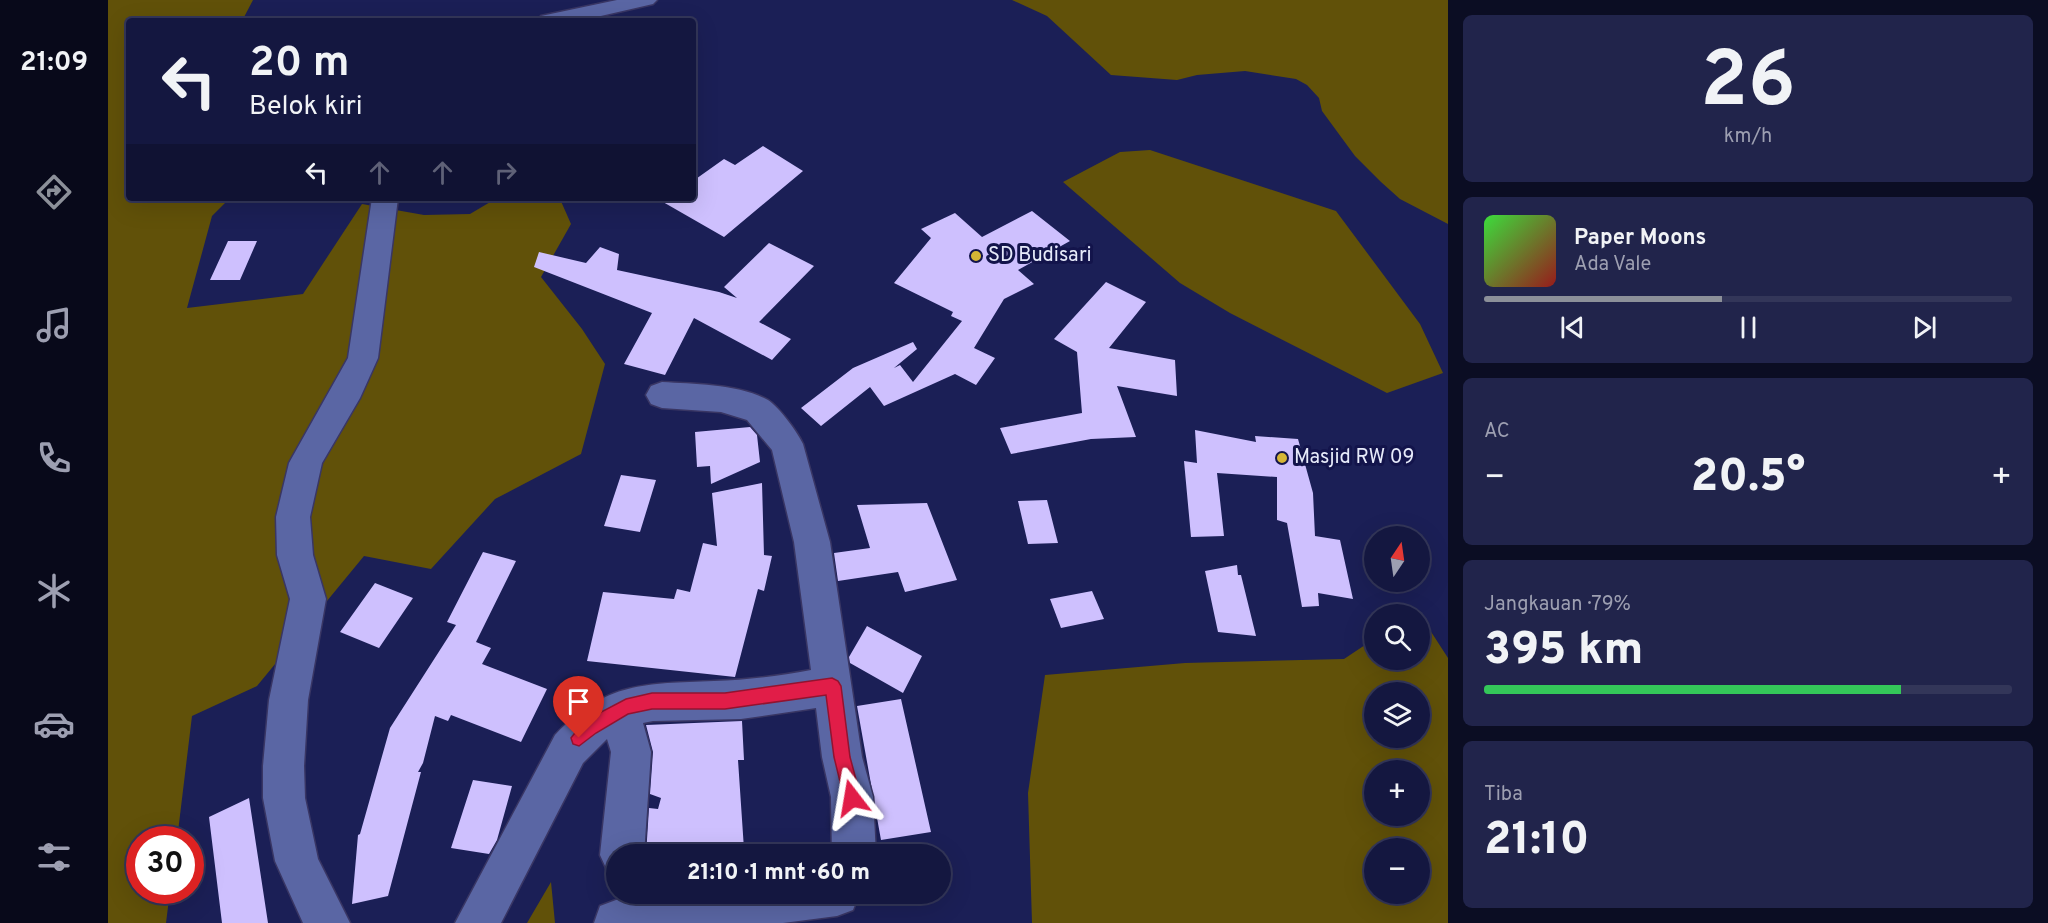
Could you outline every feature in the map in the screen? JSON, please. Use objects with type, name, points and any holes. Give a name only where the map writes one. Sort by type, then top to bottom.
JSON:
[{"type":"street","points":[[563,18],[646,0]]},
{"type":"street","points":[[328,923],[304,884],[290,845],[281,765],[296,656],[307,618],[308,596],[295,554],[292,520],[301,477],[316,443],[358,373],[363,358],[385,201]]},
{"type":"street","points":[[662,395],[721,399],[758,410],[788,444],[812,542],[842,757],[852,798],[854,844]]},
{"type":"street","points":[[477,923],[568,749],[590,727],[626,707],[652,701],[725,701],[832,686]]},
{"type":"street","points":[[612,716],[625,729],[631,752],[623,844]]},
{"type":"street","points":[[617,913],[721,904]]},
{"type":"shaded area","points":[[108,0],[253,0],[244,18],[126,18],[126,201],[227,201],[212,216],[187,308],[303,294],[362,204],[424,215],[470,214],[492,201],[561,201],[571,224],[541,277],[582,329],[605,364],[581,454],[495,499],[431,569],[364,556],[257,686],[192,716],[179,826],[126,826],[126,904],[168,904],[166,923],[108,923]]},
{"type":"shaded area","points":[[1012,0],[1448,0],[1448,224],[1400,199],[1381,182],[1355,156],[1322,111],[1319,98],[1307,85],[1296,79],[1245,71],[1197,75],[1177,80],[1111,75],[1047,16]]},
{"type":"shaded area","points":[[1150,150],[1336,211],[1420,324],[1443,373],[1387,393],[1230,313],[1180,283],[1063,182],[1120,152]]},
{"type":"shaded area","points":[[1430,630],[1448,658],[1448,923],[1032,923],[1028,793],[1045,675],[1185,663],[1344,659],[1364,646],[1364,670],[1430,670]]},
{"type":"shaded area","points":[[551,882],[555,923],[527,923]]},
{"type":"building","points":[[763,146],[803,171],[724,237],[663,202],[696,201],[696,179],[724,159],[735,165]]},
{"type":"building","points":[[1032,211],[1070,241],[1018,270],[1034,284],[1004,299],[974,348],[995,358],[976,385],[955,374],[884,406],[870,387],[821,426],[801,408],[853,368],[913,342],[917,349],[894,368],[900,365],[913,382],[962,321],[951,316],[953,312],[894,283],[931,238],[921,229],[955,213],[982,237]]},
{"type":"building","points":[[228,241],[257,241],[240,280],[210,280]]},
{"type":"building","points":[[769,243],[814,266],[759,322],[791,339],[772,360],[694,318],[665,375],[624,364],[652,313],[534,267],[539,252],[586,263],[600,247],[619,254],[617,270],[737,298],[724,287]]},
{"type":"building","points":[[1106,282],[1146,302],[1109,348],[1175,360],[1177,396],[1117,386],[1136,437],[1091,439],[1011,454],[1000,428],[1082,413],[1077,352],[1054,339]]},
{"type":"building","points":[[750,427],[757,435],[760,462],[711,484],[710,466],[697,467],[695,432]]},
{"type":"building","points":[[1195,430],[1256,442],[1255,436],[1298,439],[1313,493],[1315,536],[1340,540],[1353,599],[1318,593],[1319,606],[1302,607],[1287,523],[1277,520],[1277,477],[1217,473],[1224,536],[1191,537],[1184,461],[1197,463]]},
{"type":"building","points":[[621,475],[656,480],[640,532],[604,526]]},
{"type":"building","points":[[762,483],[764,555],[772,556],[764,591],[758,589],[735,677],[587,661],[603,592],[674,599],[677,589],[690,592],[703,543],[717,546],[712,493]]},
{"type":"building","points":[[1047,500],[1058,543],[1028,544],[1018,501]]},
{"type":"building","points":[[927,503],[957,580],[905,592],[898,572],[838,581],[834,553],[870,548],[857,505]]},
{"type":"building","points":[[483,552],[516,561],[476,642],[491,648],[482,664],[547,689],[521,742],[451,715],[448,721],[435,716],[423,763],[418,772],[421,772],[388,896],[352,904],[358,835],[390,728],[456,625],[447,622]]},
{"type":"building","points":[[1237,565],[1256,636],[1218,632],[1205,571]]},
{"type":"building","points":[[375,583],[413,598],[379,648],[340,632]]},
{"type":"building","points":[[1092,591],[1104,619],[1061,628],[1050,599]]},
{"type":"building","points":[[867,626],[922,656],[903,693],[850,663],[849,657]]},
{"type":"building","points":[[901,699],[931,832],[881,840],[857,706]]},
{"type":"building","points":[[742,721],[744,760],[738,760],[744,844],[647,844],[649,808],[658,809],[661,798],[650,794],[653,752],[646,725]]},
{"type":"building","points":[[473,780],[512,786],[497,840],[489,854],[451,848]]},
{"type":"building","points":[[249,798],[268,923],[222,923],[209,817]]},
{"type":"place","name":"SD Budisari","points":[[976,256]]},
{"type":"place","name":"Masjid RW 09","points":[[1282,458]]},
{"type":"route","points":[[579,738],[590,727],[626,707],[652,701],[725,701],[832,686],[842,757],[852,798]]}]
